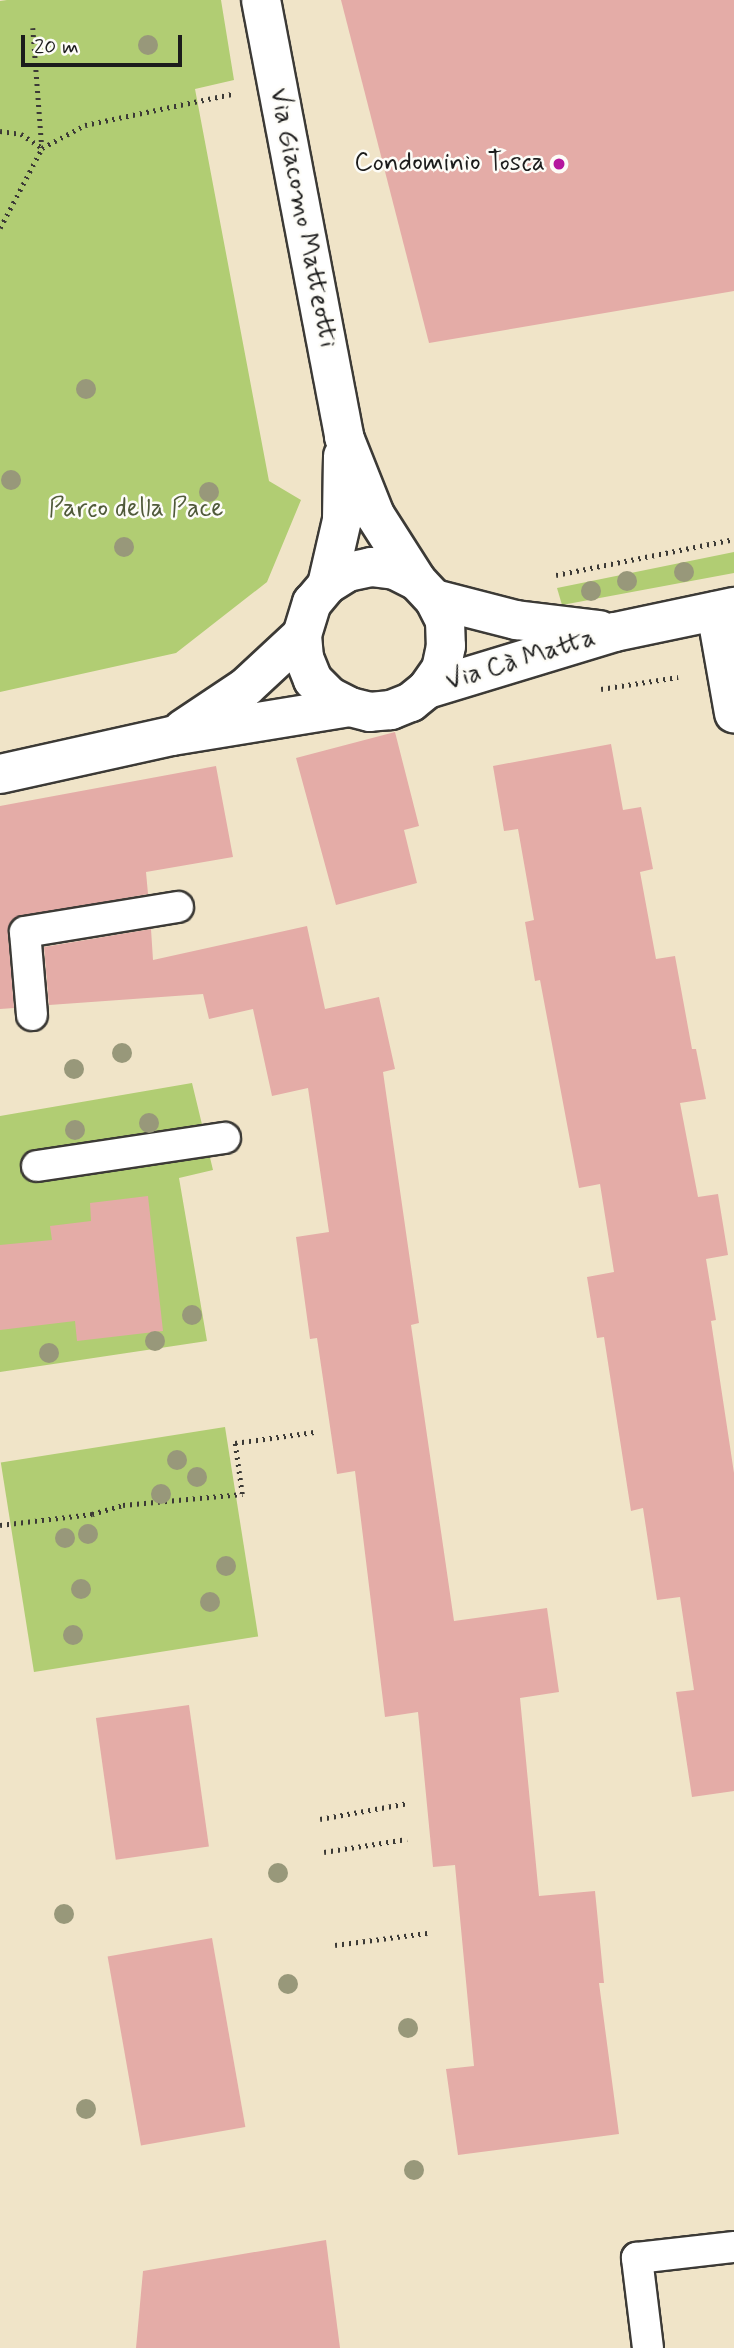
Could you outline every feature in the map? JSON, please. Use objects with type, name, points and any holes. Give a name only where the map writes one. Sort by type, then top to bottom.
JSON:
[{"type":"street","name":"Via Giacomo Matteotti","points":[[261,0],[344,437],[374,515],[444,621],[446,646],[441,669],[427,690],[411,702],[391,710],[370,712],[350,707],[330,696],[313,680],[304,658],[302,635],[312,603],[327,585],[342,520],[344,437]]},
{"type":"street","points":[[327,585],[348,572],[371,567],[395,570],[426,590]]},
{"type":"street","name":"Via Cà Matta","points":[[426,590],[516,620],[615,632]]},
{"type":"street","points":[[725,609],[734,713]]},
{"type":"street","name":"Via Cà Matta","points":[[427,690],[615,632],[725,609]]},
{"type":"street","name":"Via Giacomo Matteotti","points":[[172,736],[246,687],[302,635]]},
{"type":"street","name":"Via Giacomo Matteotti","points":[[0,774],[172,736],[350,707]]},
{"type":"lane","points":[[32,1015],[25,932],[178,907]]},
{"type":"lane","points":[[37,1166],[225,1138]]},
{"type":"lane","points":[[648,2348],[637,2258],[734,2247]]},
{"type":"path","points":[[0,228],[42,148],[33,28]]},
{"type":"path","points":[[42,148],[85,125],[277,85]]},
{"type":"path","points":[[0,131],[21,134],[42,148]]},
{"type":"path","points":[[552,576],[734,539]]},
{"type":"path","points":[[0,1525],[92,1514],[123,1505],[242,1494],[235,1443],[314,1432]]},
{"type":"path","points":[[320,1819],[409,1803]]},
{"type":"path","points":[[324,1852],[407,1839]]},
{"type":"path","points":[[335,1945],[427,1933]]},
{"type":"green space","name":"Parco della Pace","points":[[221,0],[234,80],[195,89],[269,481],[301,500],[267,582],[176,653],[0,692],[0,1]]},
{"type":"green space","points":[[734,552],[734,573],[562,605],[557,588]]},
{"type":"green space","points":[[192,1083],[213,1170],[179,1178],[207,1341],[0,1372],[0,1116]]},
{"type":"green space","points":[[225,1427],[258,1636],[34,1672],[1,1463]]},
{"type":"building","name":"Condominio Tosca","points":[[341,0],[734,0],[734,291],[429,343]]},
{"type":"building","points":[[395,732],[419,826],[404,830],[417,883],[336,905],[296,758]]},
{"type":"building","points":[[611,744],[623,810],[641,807],[653,869],[640,872],[656,959],[675,956],[692,1049],[696,1049],[706,1099],[680,1103],[698,1197],[718,1194],[728,1255],[706,1259],[716,1320],[711,1321],[734,1473],[734,1791],[692,1797],[676,1692],[694,1690],[680,1597],[657,1600],[643,1508],[631,1511],[604,1337],[597,1338],[587,1277],[614,1272],[600,1184],[579,1188],[540,980],[535,981],[525,922],[534,920],[518,829],[504,831],[493,766]]},
{"type":"building","points":[[216,766],[233,857],[146,872],[148,894],[15,918],[8,933],[14,1008],[0,1009],[0,806]]},
{"type":"building","points":[[307,926],[325,1009],[379,997],[395,1069],[383,1072],[419,1323],[411,1325],[454,1621],[547,1608],[559,1692],[520,1698],[539,1896],[595,1891],[604,1983],[599,1983],[619,2134],[458,2155],[446,2069],[474,2066],[455,1865],[433,1867],[418,1712],[385,1717],[355,1471],[337,1474],[317,1338],[310,1339],[296,1237],[329,1232],[308,1088],[272,1096],[253,1009],[209,1019],[203,994],[49,1005],[44,947],[151,929],[153,960]]},
{"type":"building","points":[[148,1196],[163,1331],[77,1341],[75,1321],[0,1330],[0,1245],[52,1240],[50,1226],[91,1221],[90,1203]]},
{"type":"building","points":[[189,1705],[209,1847],[116,1860],[96,1718]]},
{"type":"building","points":[[212,1938],[245,2127],[141,2145],[108,1956]]},
{"type":"building","points":[[326,2240],[340,2348],[136,2348],[143,2271]]},
{"type":"place","name":"Condominio Tosca","points":[[559,164]]}]
